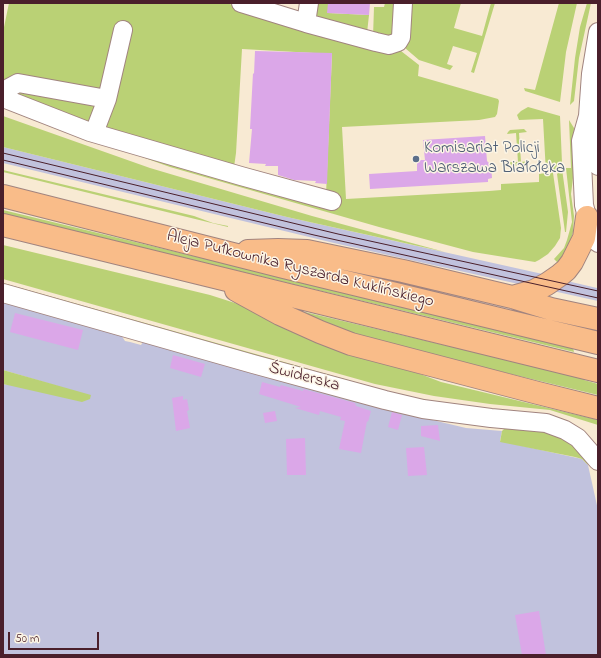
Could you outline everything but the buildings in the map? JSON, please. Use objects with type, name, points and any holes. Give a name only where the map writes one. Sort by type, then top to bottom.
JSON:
[{"type":"main road","name":"Aleja Pułkownika Ryszarda Kuklińskiego","points":[[3,196],[598,343]]},
{"type":"main road","points":[[512,297],[534,291],[553,281],[566,270],[572,262],[584,238],[587,217]]},
{"type":"main road","name":"Aleja Pułkownika Ryszarda Kuklińskiego","points":[[3,225],[588,369]]},
{"type":"main road","points":[[225,252],[278,250],[307,251],[403,271],[598,319]]},
{"type":"main road","points":[[210,276],[280,314],[351,344],[598,408]]},
{"type":"street","points":[[306,23],[309,3]]},
{"type":"street","points":[[246,4],[306,23],[389,45],[398,42],[401,37],[403,3]]},
{"type":"street","points":[[94,133],[107,99],[123,30]]},
{"type":"street","points":[[598,32],[591,74],[588,116],[581,141],[583,195],[587,217],[598,243]]},
{"type":"street","points":[[3,91],[18,83],[107,99]]},
{"type":"street","points":[[3,98],[94,133],[332,201]]},
{"type":"street","points":[[588,116],[595,140],[598,166]]},
{"type":"street","name":"Świderska","points":[[3,293],[253,364],[423,409],[491,418],[528,420],[546,423],[565,430],[578,438],[598,461]]},
{"type":"shaded area","points":[[3,147],[287,217],[547,275],[523,285],[334,243],[3,163]]},
{"type":"shaded area","points":[[567,281],[597,288],[598,301],[553,291]]},
{"type":"shaded area","points":[[3,302],[121,335],[125,341],[141,345],[143,342],[403,413],[466,428],[502,431],[500,441],[582,459],[588,465],[598,510],[598,655],[3,655],[3,384],[91,396],[3,370]]},
{"type":"green space","points":[[9,3],[226,3],[401,51],[419,65],[418,76],[498,99],[497,114],[495,117],[479,120],[342,127],[346,199],[501,190],[501,184],[539,182],[539,174],[546,173],[543,119],[519,120],[517,115],[528,107],[560,116],[562,163],[553,173],[561,228],[560,238],[548,254],[535,262],[473,252],[379,227],[170,167],[81,135],[326,195],[332,54],[242,49],[234,167],[24,102],[3,84],[3,32]]},
{"type":"green space","points":[[311,3],[328,3],[328,13],[369,15],[367,33],[311,19]]},
{"type":"green space","points":[[385,3],[400,3],[395,36],[373,37],[374,7],[384,7]]},
{"type":"green space","points":[[406,3],[461,3],[454,28],[482,36],[491,3],[495,3],[474,73],[471,72],[477,53],[453,46],[447,64],[453,66],[450,70],[419,60],[405,48]]},
{"type":"green space","points":[[559,3],[577,3],[566,52],[560,102],[525,91],[524,88],[535,90]]},
{"type":"green space","points":[[587,3],[591,3],[579,58],[574,101],[570,105],[580,27]]},
{"type":"green space","points":[[3,116],[150,168],[312,216],[445,252],[287,217],[3,147]]},
{"type":"green space","points":[[569,120],[574,128],[575,162],[571,194],[574,216],[573,232],[569,247],[558,263],[554,259],[564,248],[572,222],[566,168],[571,168]]},
{"type":"green space","points":[[524,129],[527,132],[519,133],[521,162],[529,161],[529,163],[526,165],[512,166],[509,162],[518,162],[516,133],[507,134],[510,130]]},
{"type":"green space","points":[[562,169],[568,212],[566,232],[557,174]]},
{"type":"green space","points":[[3,170],[194,216],[228,227],[3,172]]},
{"type":"green space","points":[[3,210],[573,348],[574,352],[3,214]]},
{"type":"green space","points":[[3,245],[210,295],[235,303],[441,382],[598,420],[598,425],[550,410],[490,404],[434,396],[375,384],[3,279]]},
{"type":"green space","points":[[3,283],[373,387],[372,391],[3,288]]},
{"type":"green space","points":[[292,309],[583,378],[584,380],[598,384],[598,395],[374,341],[354,335]]},
{"type":"green space","points":[[3,370],[91,395],[90,399],[82,402],[3,384]]},
{"type":"green space","points":[[508,425],[559,435],[583,453],[588,465],[582,459],[575,457],[500,442],[502,431]]},
{"type":"tram line","points":[[3,153],[338,234],[598,291]]},
{"type":"tram line","points":[[3,160],[314,235],[598,298]]},
{"type":"place","name":"Komisariat Policji Warszawa Białołęka","points":[[416,159]]}]
